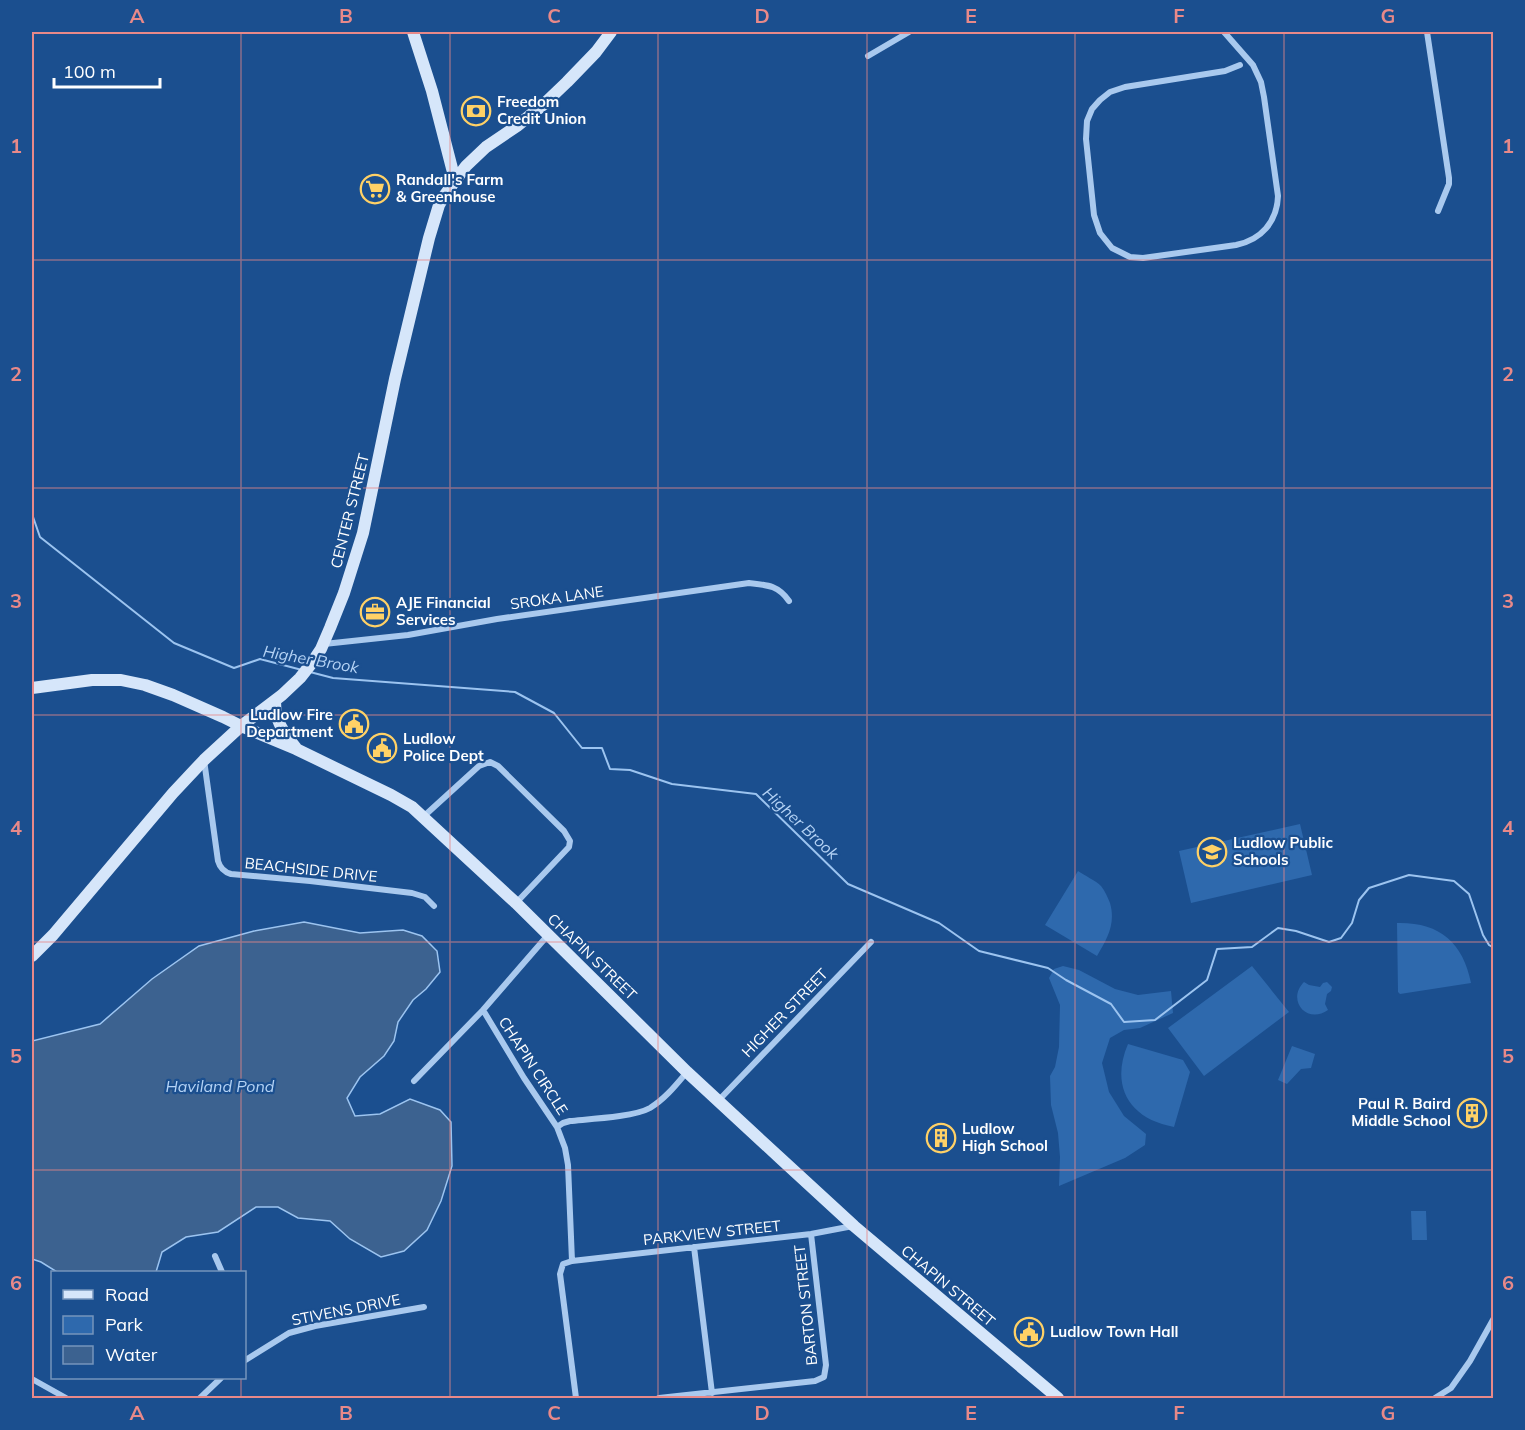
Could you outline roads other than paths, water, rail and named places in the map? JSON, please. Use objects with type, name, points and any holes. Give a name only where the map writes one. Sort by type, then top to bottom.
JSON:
[{"type":"main road","points":[[413,32],[433,94],[455,180]]},
{"type":"main road","name":"CENTER STREET","points":[[32,956],[204,760],[241,726],[275,701],[308,669],[323,644],[344,593],[363,533],[395,379],[431,230],[442,199],[462,170],[486,147],[544,104],[596,52],[611,32]]},
{"type":"main road","name":"CHAPIN STREET","points":[[32,688],[92,680],[121,680],[145,685],[296,749],[401,800],[423,817],[516,903],[687,1072],[854,1226],[1058,1398]]},
{"type":"main road","points":[[275,701],[280,728],[296,749]]},
{"type":"street","points":[[868,56],[909,32]]},
{"type":"street","points":[[1224,32],[1253,65],[1261,82],[1278,196],[1272,221],[1259,235],[1248,242],[1236,245],[1143,258],[1130,257],[1112,248],[1100,233],[1094,215],[1085,133],[1089,115],[1096,104],[1105,95],[1117,89],[1225,71],[1240,65]]},
{"type":"street","points":[[1428,32],[1449,178],[1449,184],[1438,211]]},
{"type":"street","name":"SROKA LANE","points":[[323,644],[408,635],[749,583],[775,587],[784,592],[789,601]]},
{"type":"street","name":"BEACHSIDE DRIVE","points":[[204,760],[218,861],[225,872],[412,893],[425,897],[434,906]]},
{"type":"street","points":[[423,817],[479,766],[490,762],[498,766],[564,831],[570,841],[569,847],[516,903]]},
{"type":"street","name":"CHAPIN CIRCLE","points":[[548,935],[483,1010],[557,1127],[570,1121],[637,1113],[650,1108],[669,1094],[687,1072]]},
{"type":"street","name":"HIGHER STREET","points":[[718,1101],[871,942]]},
{"type":"street","points":[[414,1081],[483,1010]]},
{"type":"street","points":[[557,1127],[565,1148],[568,1165],[572,1261],[563,1264],[560,1274],[576,1398]]},
{"type":"street","name":"PARKVIEW STREET","points":[[572,1261],[811,1234],[854,1226]]},
{"type":"street","name":"BARTON STREET","points":[[712,1393],[815,1381],[821,1379],[825,1374],[826,1365],[811,1234]]},
{"type":"street","points":[[658,1398],[712,1393],[694,1247]]},
{"type":"street","points":[[215,1256],[222,1271]]},
{"type":"street","name":"STIVENS DRIVE","points":[[246,1360],[289,1333],[315,1326],[424,1307]]},
{"type":"street","points":[[1435,1398],[1451,1388],[1470,1361],[1494,1318]]},
{"type":"street","points":[[32,1379],[66,1398]]},
{"type":"street","points":[[200,1398],[219,1379]]},
{"type":"water","name":"Haviland Pond","points":[[304,922],[360,933],[403,930],[422,936],[437,951],[440,972],[413,1000],[398,1022],[394,1041],[384,1056],[360,1077],[347,1098],[355,1116],[380,1114],[410,1099],[440,1110],[451,1122],[452,1166],[441,1201],[427,1230],[404,1251],[381,1257],[350,1239],[330,1221],[298,1218],[278,1207],[256,1207],[218,1232],[186,1237],[162,1252],[156,1271],[55,1271],[32,1259],[32,1041],[100,1024],[152,979],[199,946],[254,931]]},
{"type":"waterway","name":"Higher Brook","points":[[32,514],[40,537],[174,643],[234,668],[260,659],[302,670]]},
{"type":"waterway","name":"Higher Brook","points":[[310,672],[333,678],[515,692],[554,713],[582,748],[602,748],[610,769],[630,770],[672,784],[756,794],[848,884],[939,923],[979,951],[1048,968],[1111,1004],[1124,1022],[1155,1020],[1207,980],[1217,949],[1252,947],[1278,928],[1296,931],[1329,942],[1341,938],[1352,923],[1359,900],[1369,888],[1409,875],[1454,881],[1469,894],[1483,935],[1489,945],[1494,948]]},
{"type":"place","name":"Freedom Credit Union","points":[[476,111]]},
{"type":"place","name":"Randall's Farm & Greenhouse","points":[[375,189]]},
{"type":"place","name":"AJE Financial Services","points":[[375,612]]},
{"type":"place","name":"Ludlow Fire Department","points":[[354,724]]},
{"type":"place","name":"Ludlow Police Dept","points":[[382,748]]},
{"type":"place","name":"Ludlow Public Schools","points":[[1212,852]]},
{"type":"place","name":"Paul R. Baird Middle School","points":[[1472,1113]]},
{"type":"place","name":"Ludlow High School","points":[[941,1138]]},
{"type":"place","name":"Ludlow Town Hall","points":[[1029,1332]]}]
